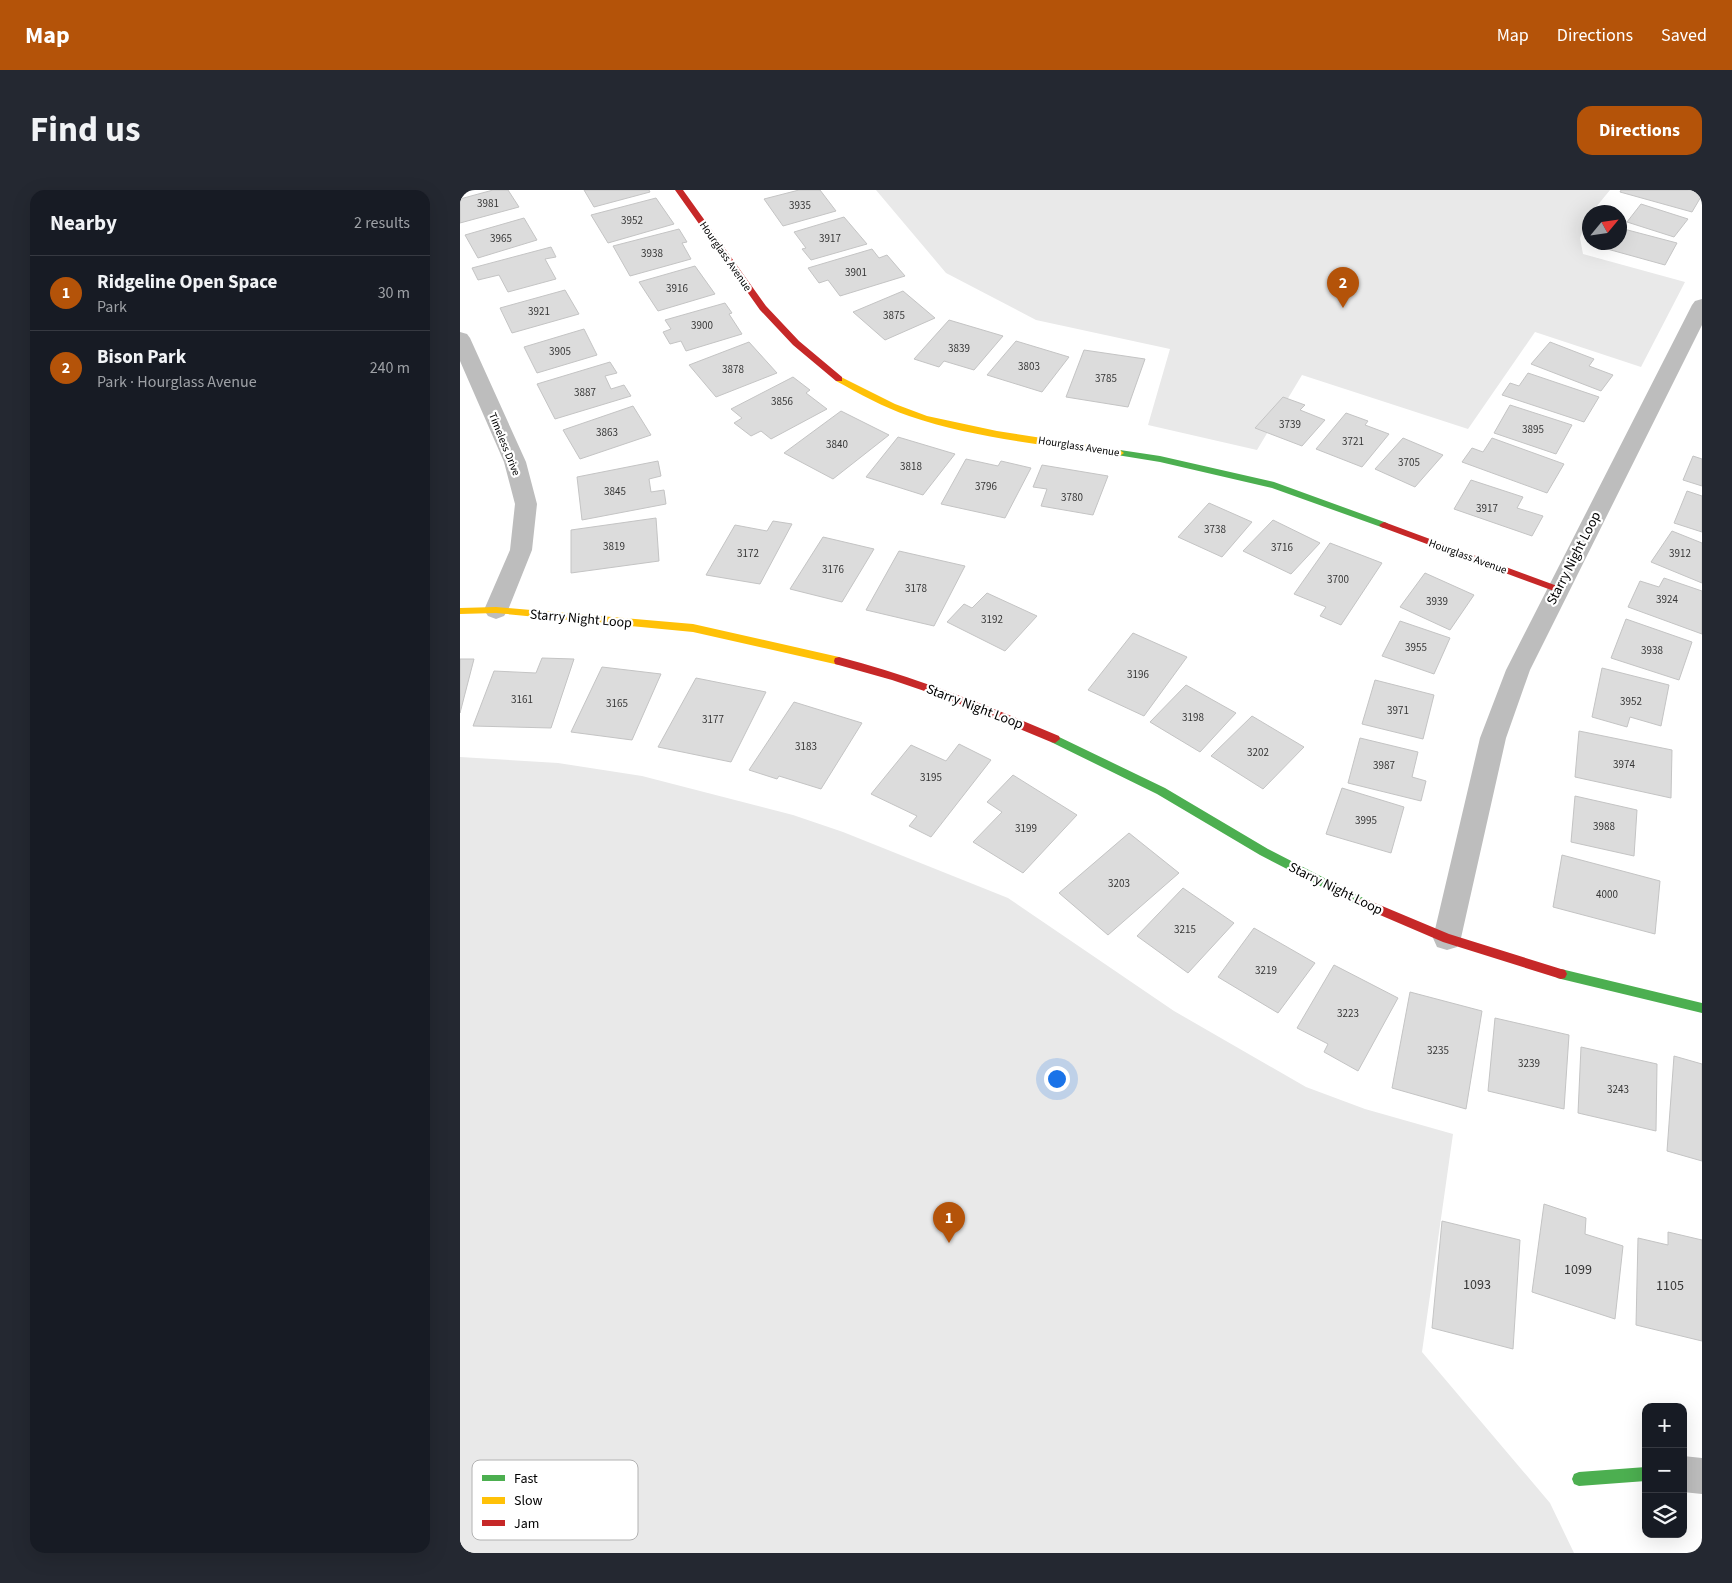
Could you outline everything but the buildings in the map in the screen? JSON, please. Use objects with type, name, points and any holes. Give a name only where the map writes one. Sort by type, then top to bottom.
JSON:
[{"type":"street","name":"Hourglass Avenue","points":[[679,190],[763,308],[796,343],[833,376],[878,400],[924,418],[1050,442],[1160,459],[1274,485],[1557,589]]},
{"type":"street","name":"Starry Night Loop","points":[[1447,938],[1494,738],[1518,670],[1557,589],[1696,332],[1702,305]]},
{"type":"street","name":"Timeless Drive","points":[[460,338],[515,462],[526,504],[520,550],[496,610]]},
{"type":"street","name":"Starry Night Loop","points":[[460,611],[496,610],[693,628],[775,645],[878,670],[981,706],[1161,791],[1264,852],[1358,901],[1447,938],[1559,974],[1702,1008]]},
{"type":"street","points":[[1579,1479],[1642,1474]]},
{"type":"street","points":[[1687,1474],[1702,1476]]},
{"type":"shaded area","points":[[876,190],[1610,190],[1598,205],[1582,205],[1582,233],[1580,238],[1583,254],[1685,282],[1641,367],[1535,332],[1468,429],[1302,375],[1257,450],[1148,425],[1170,349],[1036,320],[946,273]]},
{"type":"shaded area","points":[[460,757],[558,763],[642,776],[793,815],[843,832],[1008,898],[1174,1011],[1306,1087],[1365,1109],[1453,1134],[1422,1352],[1550,1503],[1574,1553],[460,1553]]},
{"type":"traffic: fast","points":[[1120,453],[1160,459],[1274,485],[1384,525]]},
{"type":"traffic: fast","points":[[1055,739],[1161,791],[1264,852],[1363,903]]},
{"type":"traffic: fast","points":[[1561,974],[1702,1008]]},
{"type":"traffic: fast","points":[[1579,1479],[1642,1474]]},
{"type":"traffic: slow","points":[[839,379],[892,406],[925,418],[997,434],[1120,453]]},
{"type":"traffic: slow","points":[[460,611],[496,610],[693,628],[839,661]]},
{"type":"traffic: jam","points":[[679,190],[763,308],[796,343],[839,379]]},
{"type":"traffic: jam","points":[[1384,525],[1557,589]]},
{"type":"traffic: jam","points":[[839,661],[922,685],[1055,739]]},
{"type":"traffic: jam","points":[[1363,903],[1447,938],[1561,974]]},
{"type":"place","name":"Bison Park","points":[[1343,308]]},
{"type":"place","name":"Ridgeline Open Space","points":[[949,1243]]}]
